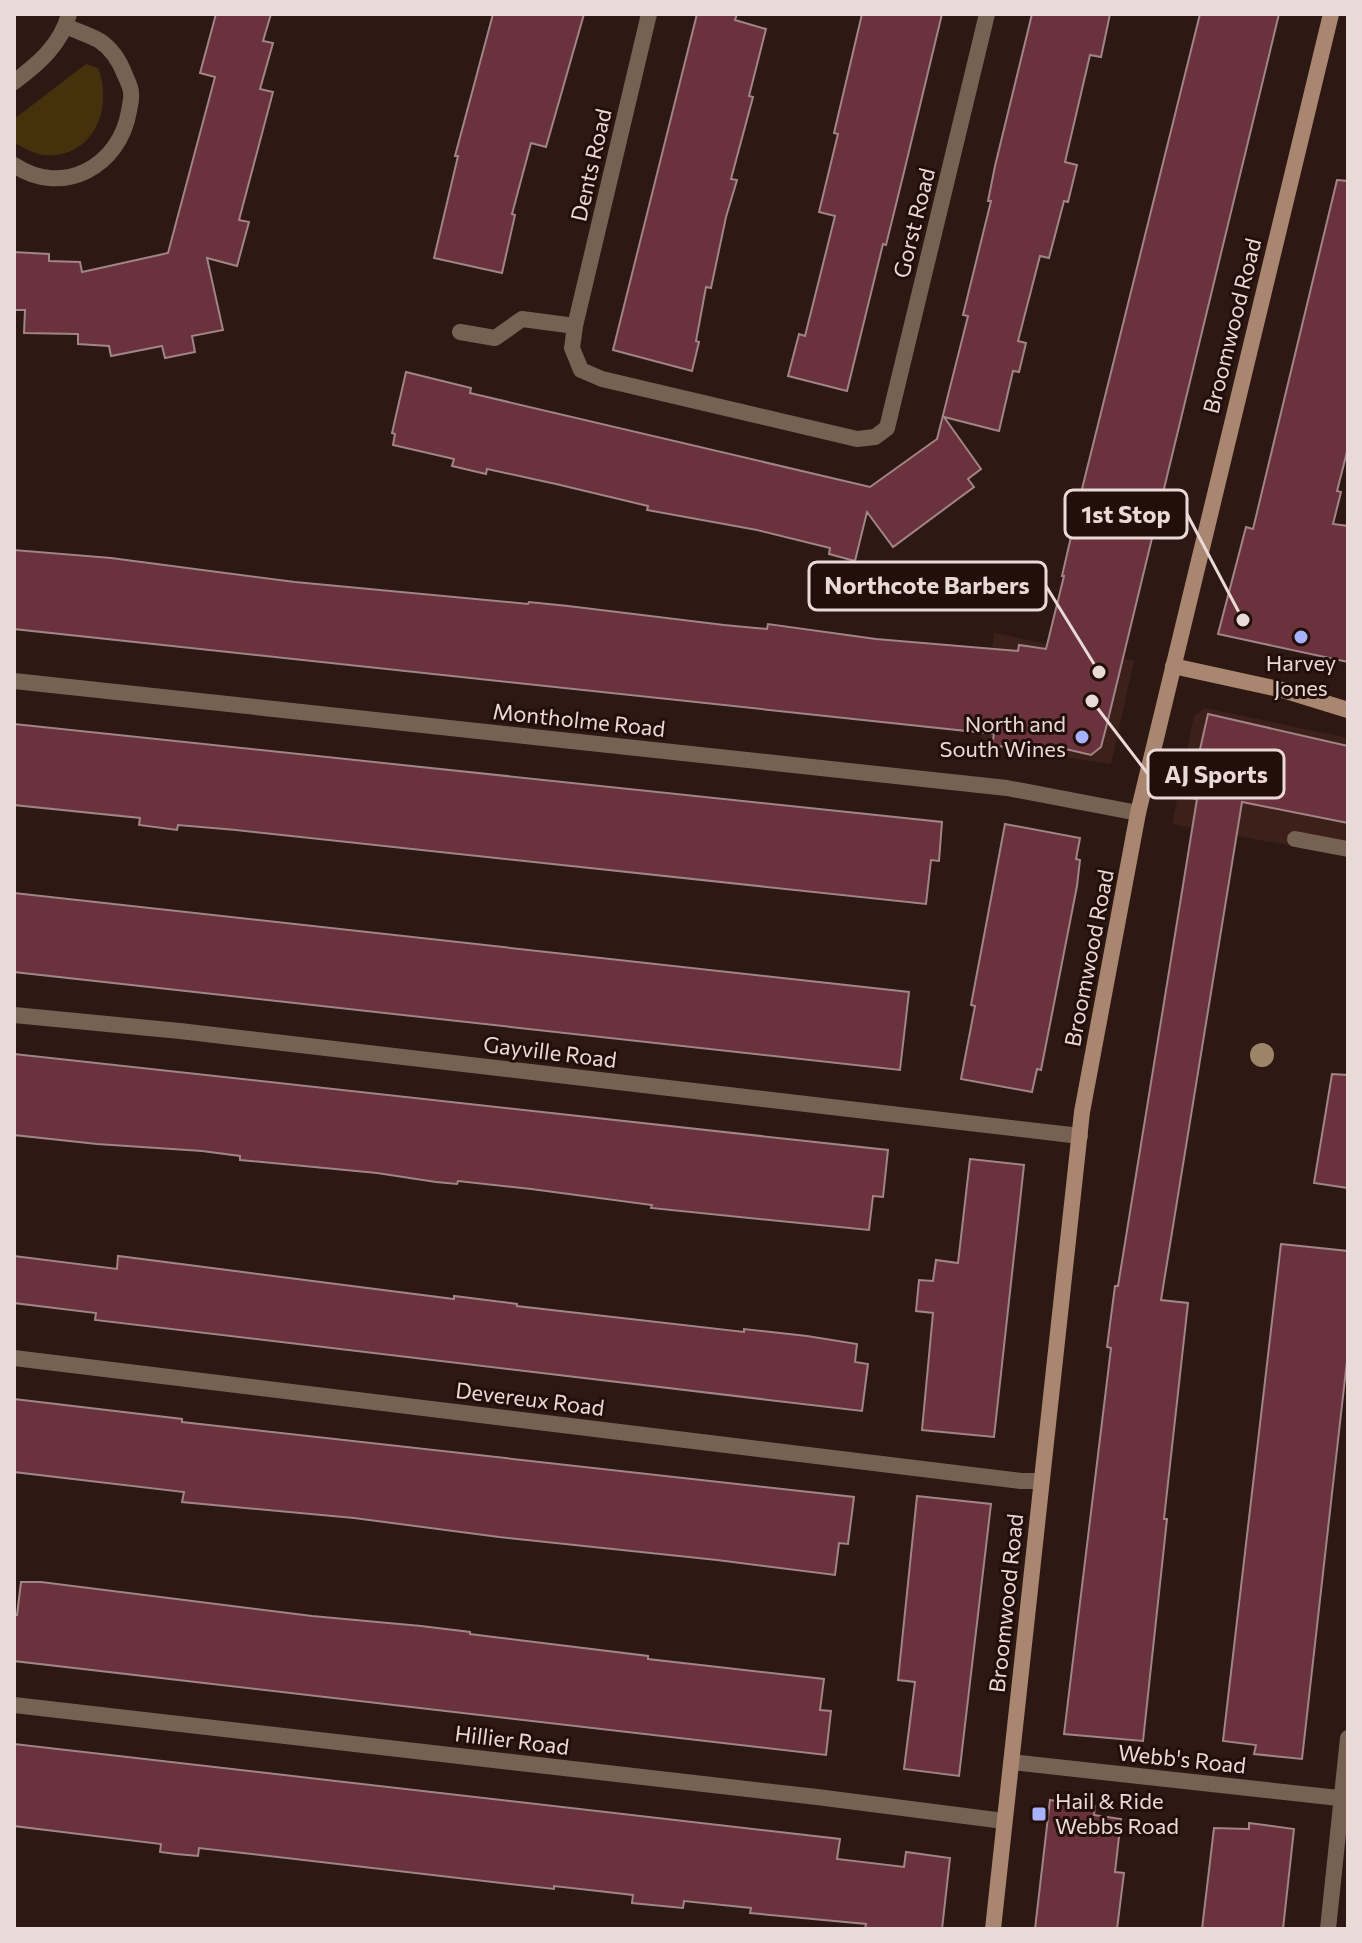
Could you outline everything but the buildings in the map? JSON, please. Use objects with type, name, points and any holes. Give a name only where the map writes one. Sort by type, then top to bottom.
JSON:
[{"type":"street","name":"Dents Road","points":[[649,14],[575,326],[572,348],[581,370],[602,379],[857,439],[875,437]]},
{"type":"street","name":"Gorst Road","points":[[875,437],[887,428],[987,14]]},
{"type":"street","name":"Broomwood Road","points":[[993,1929],[1082,1112],[1138,813],[1331,14]]},
{"type":"street","points":[[14,82],[44,59],[67,20],[100,41],[120,61],[132,93],[127,125],[117,148],[98,166],[73,176],[48,179],[25,173],[14,165]]},
{"type":"street","points":[[460,332],[495,338],[522,319],[575,326]]},
{"type":"street","points":[[1173,666],[1283,690],[1348,710]]},
{"type":"street","name":"Montholme Road","points":[[14,681],[1007,788],[1138,813]]},
{"type":"street","points":[[1295,839],[1348,849]]},
{"type":"street","name":"Gayville Road","points":[[14,1015],[180,1031],[1080,1136]]},
{"type":"street","name":"Devereux Road","points":[[14,1358],[1041,1481]]},
{"type":"street","name":"Hillier Road","points":[[14,1705],[1004,1821]]},
{"type":"street","points":[[1328,1929],[1345,1798],[1348,1738]]},
{"type":"street","name":"Webb's Road","points":[[1011,1762],[1345,1798]]},
{"type":"shaded area","points":[[86,64],[98,68],[103,99],[101,114],[87,140],[75,149],[43,155],[14,143],[14,119]]},
{"type":"shaded area","points":[[994,633],[1134,661],[1111,764],[981,745]]},
{"type":"shaded area","points":[[1205,708],[1348,738],[1348,856],[1172,824],[1194,716]]},
{"type":"place","name":"1st Stop","points":[[1243,620]]},
{"type":"place","name":"Harvey Jones","points":[[1301,637]]},
{"type":"place","name":"Northcote Barbers","points":[[1099,672]]},
{"type":"place","name":"AJ Sports","points":[[1092,701]]},
{"type":"place","name":"North and South Wines","points":[[1082,737]]},
{"type":"place","name":"Hail & Ride Webbs Road","points":[[1039,1814]]}]
